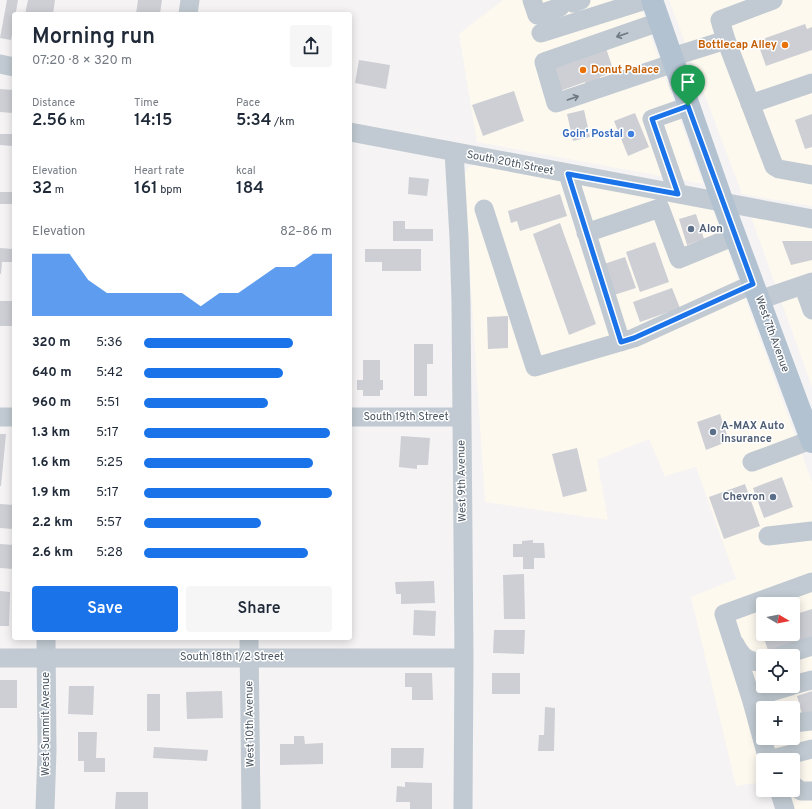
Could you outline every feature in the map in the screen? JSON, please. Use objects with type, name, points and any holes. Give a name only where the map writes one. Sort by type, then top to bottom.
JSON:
[{"type":"main road","name":"West 7th Avenue","points":[[652,0],[723,203],[812,441]]},
{"type":"street","points":[[188,12],[190,0]]},
{"type":"street","points":[[532,0],[537,15],[571,3]]},
{"type":"street","points":[[541,33],[619,3],[646,0]]},
{"type":"street","points":[[773,0],[720,20],[726,40],[774,166],[778,169],[812,175]]},
{"type":"street","points":[[659,22],[544,62],[556,103],[726,40]]},
{"type":"street","points":[[0,64],[12,67]]},
{"type":"street","points":[[750,104],[812,83]]},
{"type":"street","points":[[688,106],[652,119],[679,259],[735,236]]},
{"type":"street","name":"South 20th Street","points":[[352,132],[568,174],[667,198],[723,203],[812,218]]},
{"type":"street","name":"West 9th Avenue","points":[[454,152],[460,237],[464,658],[463,809]]},
{"type":"street","points":[[568,174],[621,342]]},
{"type":"street","points":[[586,233],[667,198]]},
{"type":"street","points":[[484,209],[535,367],[634,338],[756,292],[808,284],[812,310]]},
{"type":"street","points":[[0,417],[12,417]]},
{"type":"street","name":"South 19th Street","points":[[352,417],[461,417]]},
{"type":"street","points":[[752,462],[812,441]]},
{"type":"street","points":[[768,536],[812,531]]},
{"type":"street","points":[[775,753],[762,700],[732,638],[724,614],[812,582]]},
{"type":"street","points":[[732,638],[739,652],[745,658],[756,661]]},
{"type":"street","name":"West Summit Avenue","points":[[45,809],[47,751],[46,640]]},
{"type":"street","name":"West 10th Avenue","points":[[249,640],[251,809]]},
{"type":"street","points":[[800,650],[812,646]]},
{"type":"street","name":"South 18th 1/2 Street","points":[[0,658],[464,658]]},
{"type":"street","points":[[800,684],[812,680]]},
{"type":"street","points":[[762,700],[777,693]]},
{"type":"street","points":[[800,722],[812,721]]},
{"type":"street","points":[[798,753],[812,749]]},
{"type":"street","points":[[800,790],[812,791]]},
{"type":"street","points":[[781,797],[785,809]]},
{"type":"shaded area","points":[[503,0],[638,0],[703,184],[477,142],[459,34]]},
{"type":"shaded area","points":[[669,0],[812,0],[812,206],[742,194]]},
{"type":"shaded area","points":[[479,163],[712,207],[812,482],[812,809],[776,809],[772,797],[800,797],[800,753],[756,753],[756,783],[736,786],[691,597],[736,579],[696,467],[665,476],[649,439],[597,460],[608,520],[485,502],[464,174],[469,167]]},
{"type":"shaded area","points":[[750,214],[812,224],[812,387]]},
{"type":"building","points":[[7,0],[18,0],[16,12],[12,12],[11,40],[0,38]]},
{"type":"building","points":[[28,0],[55,0],[53,12],[25,12]]},
{"type":"building","points":[[138,0],[162,0],[160,12],[136,12]]},
{"type":"building","name":"Bottlecap Alley","points":[[805,24],[807,29],[812,27],[812,50],[766,66],[757,41]]},
{"type":"building","name":"Donut Palace","points":[[606,48],[614,72],[600,77],[601,80],[586,85],[585,82],[560,91],[552,68]]},
{"type":"building","points":[[359,60],[390,65],[386,89],[355,83]]},
{"type":"building","points":[[0,89],[12,90],[12,113],[0,112]]},
{"type":"building","points":[[514,91],[524,121],[483,136],[472,105]]},
{"type":"building","points":[[584,110],[590,137],[573,141],[567,114]]},
{"type":"building","name":"Goin' Postal","points":[[635,113],[649,147],[628,156],[614,121]]},
{"type":"building","points":[[812,114],[812,147],[805,149],[795,120]]},
{"type":"building","points":[[0,134],[12,134],[12,146],[0,145]]},
{"type":"building","points":[[409,177],[429,179],[427,196],[408,194]]},
{"type":"building","points":[[0,192],[12,192],[12,204],[0,204]]},
{"type":"building","points":[[560,194],[567,216],[520,231],[517,221],[511,223],[508,211]]},
{"type":"building","name":"Alon","points":[[696,214],[704,239],[687,245],[679,219]]},
{"type":"building","points":[[393,221],[405,221],[405,229],[433,229],[433,241],[393,241]]},
{"type":"building","points":[[560,223],[596,324],[569,335],[533,234]]},
{"type":"building","points":[[782,241],[812,241],[812,260],[791,265]]},
{"type":"building","points":[[655,242],[669,282],[640,292],[626,252]]},
{"type":"building","points":[[0,248],[12,249],[12,262],[2,262],[0,274]]},
{"type":"building","points":[[365,249],[421,249],[421,271],[382,271],[382,262],[365,262]]},
{"type":"building","points":[[625,257],[636,288],[614,295],[604,264]]},
{"type":"building","points":[[672,288],[680,308],[640,322],[633,302]]},
{"type":"building","points":[[0,301],[12,301],[12,326],[0,326]]},
{"type":"building","points":[[508,316],[508,348],[488,349],[487,317]]},
{"type":"building","points":[[414,344],[433,344],[433,364],[427,364],[427,396],[414,396]]},
{"type":"building","points":[[363,360],[380,360],[380,380],[383,380],[383,390],[380,390],[380,396],[363,396],[363,390],[357,390],[357,380],[363,380]]},
{"type":"building","name":"A-MAX Auto Insurance","points":[[720,414],[729,441],[706,450],[697,422]]},
{"type":"building","points":[[0,434],[6,434],[1,486],[0,486]]},
{"type":"building","points":[[401,436],[430,438],[428,465],[417,465],[417,469],[399,467]]},
{"type":"building","points":[[577,448],[587,491],[563,497],[552,454]]},
{"type":"building","name":"Chevron","points":[[782,477],[793,507],[764,518],[753,488]]},
{"type":"building","points":[[745,484],[760,526],[724,539],[709,497]]},
{"type":"building","points":[[0,504],[12,505],[12,529],[0,528]]},
{"type":"building","points":[[533,540],[533,543],[544,543],[545,558],[534,558],[534,569],[523,569],[523,557],[513,557],[513,544],[522,544],[522,541]]},
{"type":"building","points":[[0,544],[12,545],[12,569],[0,568]]},
{"type":"building","points":[[524,574],[525,619],[504,619],[503,575]]},
{"type":"building","points":[[434,581],[435,603],[401,604],[401,594],[396,594],[395,582]]},
{"type":"building","points":[[0,591],[10,592],[9,626],[0,626]]},
{"type":"building","points":[[812,609],[812,638],[780,649],[768,649],[765,641],[800,641],[800,613]]},
{"type":"building","points":[[414,610],[436,611],[435,636],[413,635]]},
{"type":"building","points":[[494,630],[525,630],[524,654],[493,653]]},
{"type":"building","points":[[405,673],[432,673],[433,700],[412,700],[412,687],[405,687]]},
{"type":"building","points":[[492,673],[520,673],[520,694],[492,694]]},
{"type":"building","points":[[0,680],[17,680],[17,708],[0,708]]},
{"type":"building","points":[[69,686],[94,686],[93,715],[68,714]]},
{"type":"building","points":[[222,691],[223,718],[187,719],[186,692]]},
{"type":"building","points":[[812,691],[812,715],[803,717],[800,701],[798,701],[797,696]]},
{"type":"building","points":[[147,694],[160,694],[160,731],[147,731]]},
{"type":"building","points":[[545,707],[555,708],[554,751],[538,751],[539,735],[544,735]]},
{"type":"building","points":[[78,732],[97,732],[96,758],[105,758],[105,772],[84,772],[84,761],[78,761]]},
{"type":"building","points":[[294,736],[304,736],[305,744],[323,743],[323,764],[280,765],[280,744],[294,744]]},
{"type":"building","points":[[154,747],[208,750],[207,761],[153,758]]},
{"type":"building","points":[[391,748],[424,748],[423,768],[391,768]]},
{"type":"building","points":[[405,782],[432,783],[432,809],[410,809],[410,802],[396,802],[397,786],[405,787]]},
{"type":"building","points":[[116,792],[148,792],[148,809],[115,809]]},
{"type":"place","name":"Bottlecap Alley","points":[[785,45]]},
{"type":"place","name":"Donut Palace","points":[[583,70]]},
{"type":"place","name":"Goin' Postal","points":[[631,134]]},
{"type":"place","name":"Alon","points":[[691,229]]},
{"type":"place","name":"A-MAX Auto Insurance","points":[[713,432]]},
{"type":"place","name":"Chevron","points":[[773,497]]},
{"type":"route","points":[[688,106],[753,284],[727,298],[634,338],[621,342],[568,174],[678,194],[652,119],[688,106]]}]
